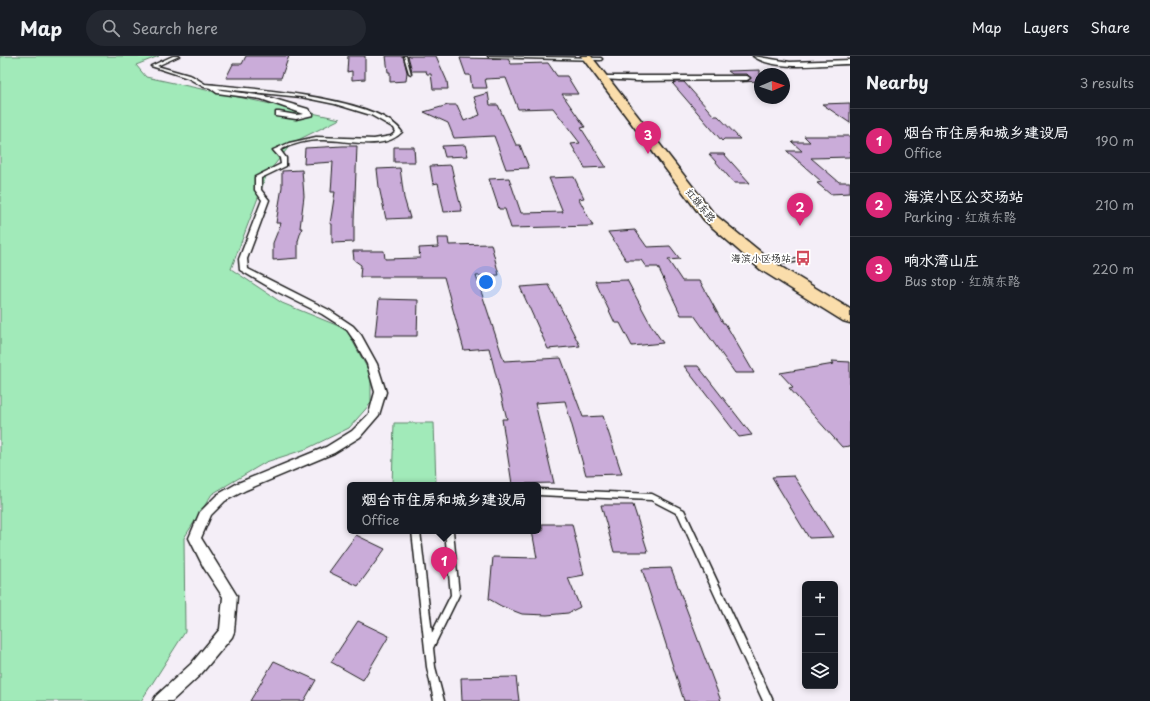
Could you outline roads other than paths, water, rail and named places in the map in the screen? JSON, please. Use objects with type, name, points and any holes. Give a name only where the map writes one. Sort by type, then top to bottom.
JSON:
[{"type":"main road","name":"红旗东路","points":[[593,58],[602,77],[709,217],[850,303]]},
{"type":"main road","points":[[593,58],[616,78],[687,167]]},
{"type":"main road","name":"红旗东路","points":[[728,216],[761,244]]},
{"type":"main road","name":"红旗东路","points":[[780,260],[850,317]]},
{"type":"street","points":[[161,701],[196,669],[227,632],[230,596],[208,564],[195,538],[203,515],[221,498],[234,491],[328,453],[359,432],[375,414],[382,394],[375,371],[352,329],[321,308],[285,292],[244,270],[243,259],[266,200],[258,190],[258,177],[284,165],[283,158],[276,150],[282,146],[320,138],[372,140],[390,139],[396,136],[399,132],[396,127],[373,114],[301,95],[204,85],[190,77],[153,66],[177,56]]},
{"type":"street","points":[[756,56],[766,60],[788,63],[850,62]]},
{"type":"street","points":[[602,77],[747,78]]},
{"type":"street","points":[[211,86],[219,92],[262,97],[305,111],[309,115],[296,117],[279,114]]},
{"type":"lane","points":[[405,56],[410,73]]},
{"type":"lane","points":[[488,56],[593,58]]},
{"type":"lane","points":[[541,492],[652,497],[681,512],[768,701]]},
{"type":"lane","points":[[416,534],[429,647],[439,701]]},
{"type":"lane","points":[[429,647],[455,595],[449,534]]},
{"type":"place","name":"响水湾山庄","points":[[648,154]]},
{"type":"place","name":"海滨小区公交场站","points":[[800,226]]},
{"type":"place","name":"海滨小区场站","points":[[803,258]]},
{"type":"place","name":"烟台市住房和城乡建设局","points":[[444,580]]}]
